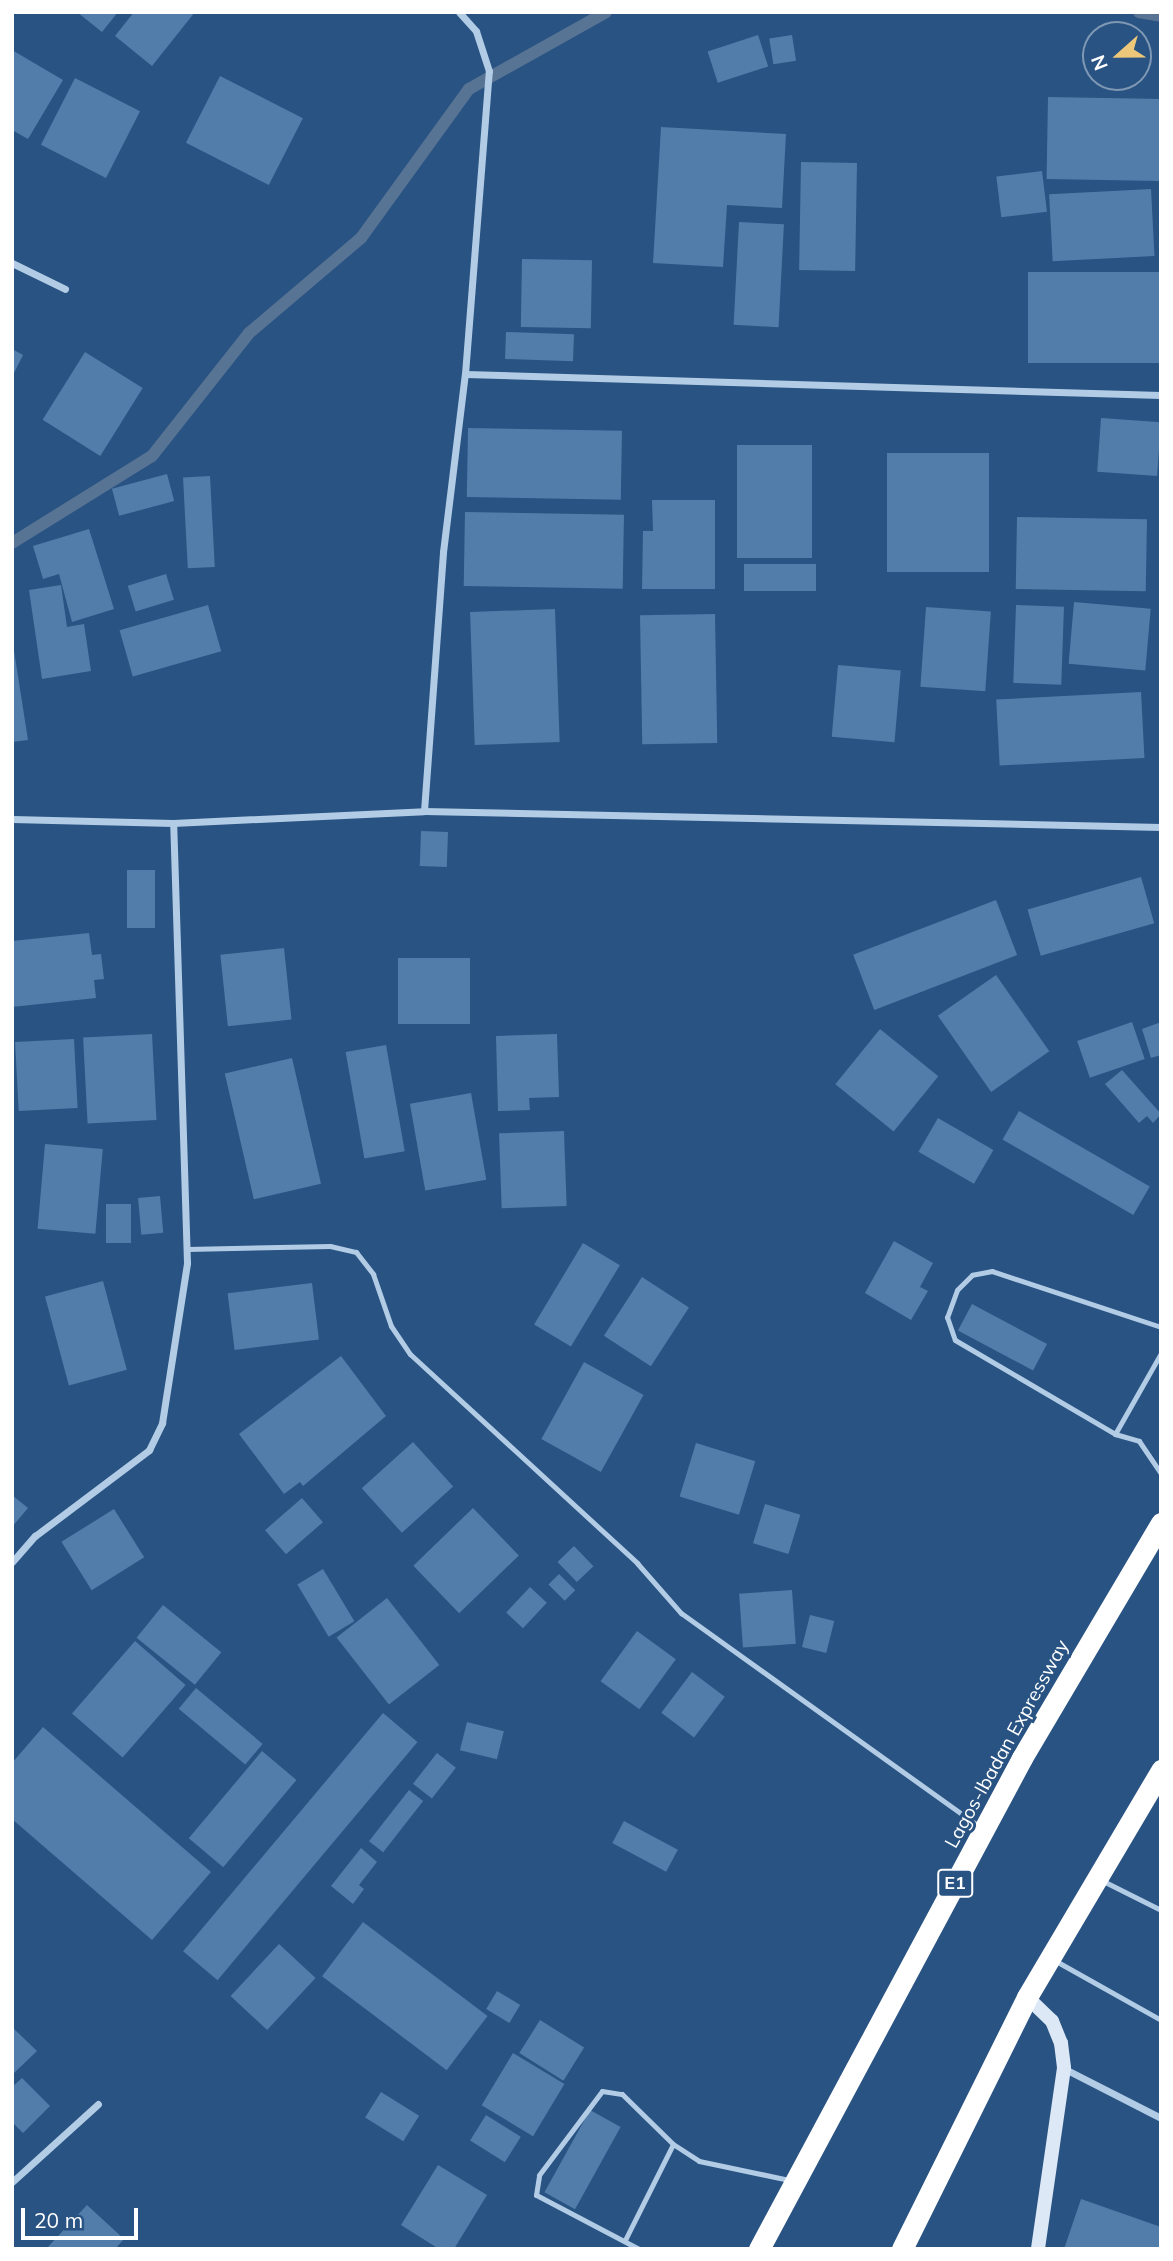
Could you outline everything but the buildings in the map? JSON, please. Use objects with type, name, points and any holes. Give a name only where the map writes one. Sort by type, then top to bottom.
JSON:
[{"type":"highway","name":"Lagos-Ibadan Expressway","points":[[759,2249],[983,1830],[1161,1523]]},
{"type":"highway","points":[[902,2249],[1027,1997],[1161,1770]]},
{"type":"main road","points":[[1027,1997],[1052,2021],[1062,2043],[1065,2068],[1038,2249]]},
{"type":"street","points":[[424,811],[443,552],[465,374],[489,71],[476,31],[459,12]]},
{"type":"street","points":[[12,263],[65,289]]},
{"type":"street","points":[[465,374],[1161,395]]},
{"type":"street","points":[[12,819],[173,823],[424,811],[1161,827]]},
{"type":"street","points":[[12,1562],[36,1536],[149,1450],[162,1423],[187,1249],[173,823]]},
{"type":"street","points":[[1065,2068],[1161,2118]]},
{"type":"street","points":[[12,2182],[97,2104]]},
{"type":"lane","points":[[187,1249],[330,1246],[356,1252],[373,1274],[391,1326],[410,1354],[637,1563],[681,1613],[983,1830]]},
{"type":"lane","points":[[1161,1328],[992,1271],[972,1275],[957,1290],[947,1317],[955,1340],[1115,1434],[1139,1441],[1161,1474]]},
{"type":"lane","points":[[1115,1434],[1161,1353]]},
{"type":"lane","points":[[1097,1878],[1161,1910]]},
{"type":"lane","points":[[1051,1959],[1161,2020]]},
{"type":"lane","points":[[639,2249],[564,2213],[536,2195],[539,2175],[602,2091],[622,2094],[673,2144],[720,2169],[795,2181]]},
{"type":"lane","points":[[625,2240],[673,2144]]},
{"type":"waterway","points":[[12,543],[152,456],[249,333],[361,238],[469,89],[606,12]]},
{"type":"waterway","points":[[1139,12],[1161,16]]}]
